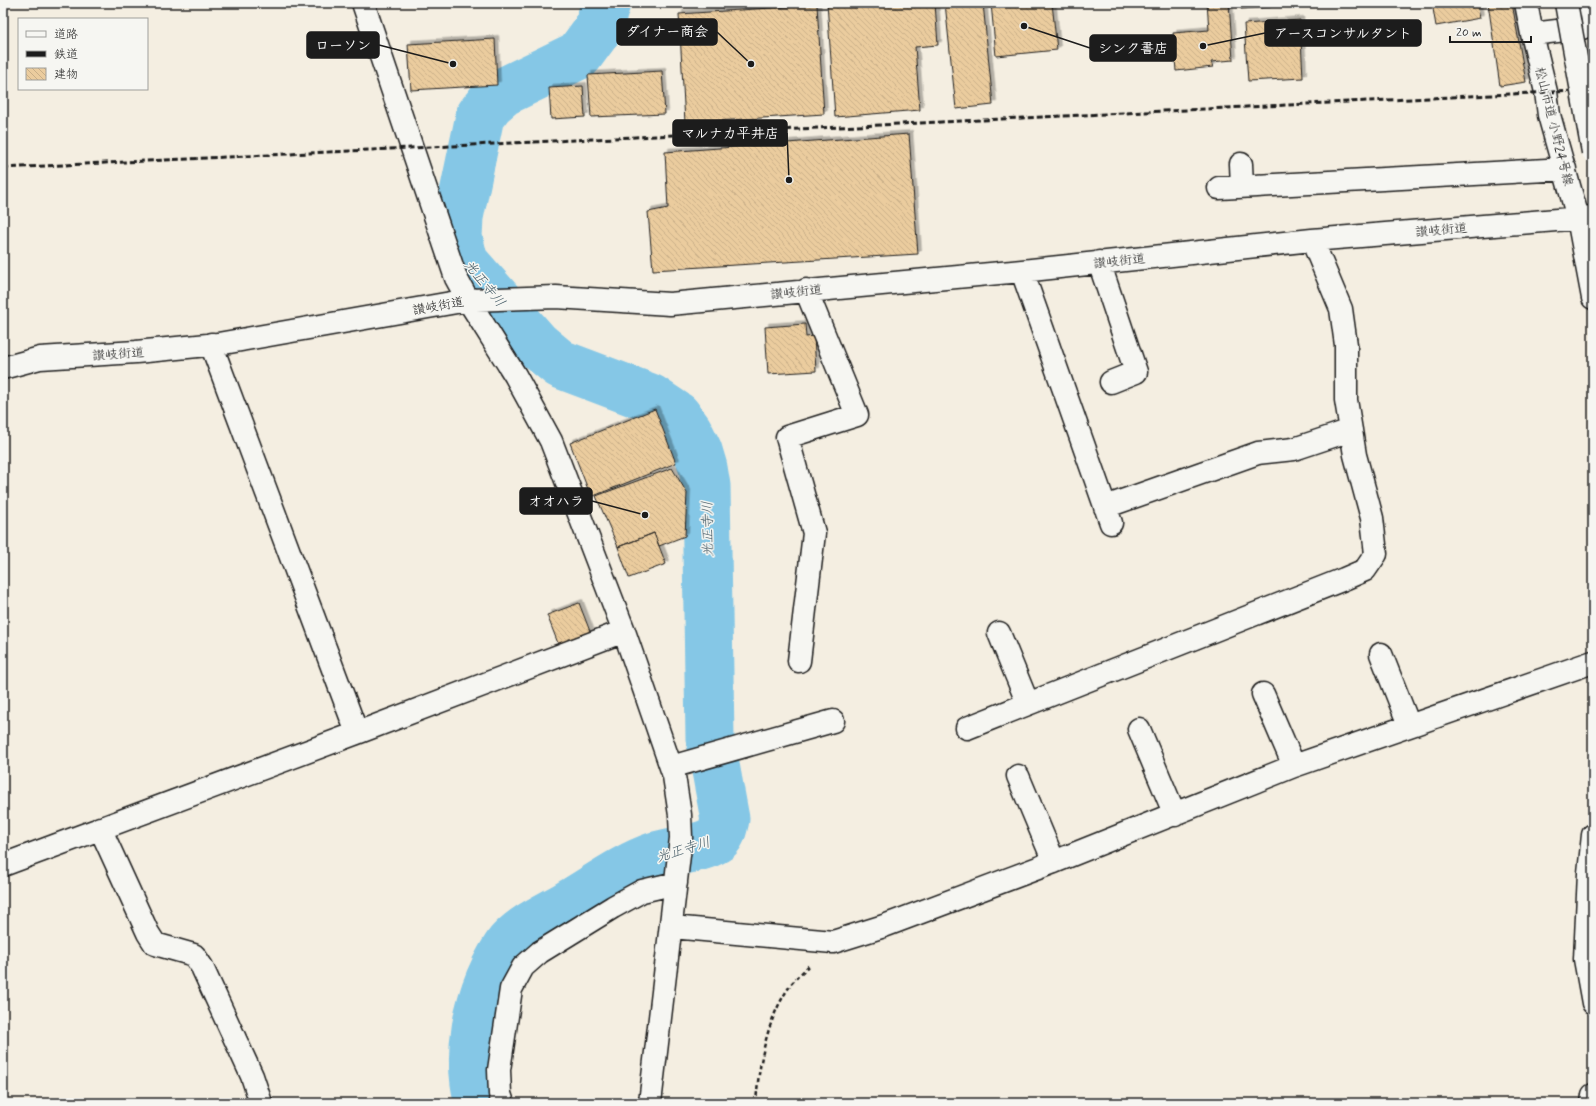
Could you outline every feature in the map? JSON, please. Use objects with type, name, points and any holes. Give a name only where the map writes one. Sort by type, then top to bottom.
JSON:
[{"type":"street","points":[[363,3],[456,278],[515,375],[551,441],[624,631],[674,776],[680,815],[681,838],[672,927],[650,1103]]},
{"type":"street","name":"松山市道 小野24号線","points":[[1526,3],[1550,116],[1565,169],[1586,218],[1593,298]]},
{"type":"street","points":[[1566,3],[1593,152]]},
{"type":"street","points":[[1532,34],[1582,28],[1590,3]]},
{"type":"street","points":[[1241,164],[1242,186]]},
{"type":"street","points":[[1218,188],[1371,171],[1565,169]]},
{"type":"street","name":"讃岐街道","points":[[3,368],[40,358],[136,352],[211,344],[468,300],[556,297],[670,304],[806,290],[1022,271],[1312,240],[1586,218]]},
{"type":"street","points":[[967,728],[1365,570],[1376,554],[1372,518],[1355,455],[1346,400],[1346,345],[1341,309],[1312,240]]},
{"type":"street","points":[[1099,262],[1136,372],[1111,382]]},
{"type":"street","points":[[1022,271],[1108,515],[1258,453],[1294,449],[1351,430]]},
{"type":"street","points":[[799,661],[814,533],[787,437],[857,415],[806,290]]},
{"type":"street","points":[[211,344],[358,733]]},
{"type":"street","points":[[3,865],[358,733],[624,631]]},
{"type":"street","points":[[1000,633],[1028,704]]},
{"type":"street","points":[[1381,654],[1409,725]]},
{"type":"street","points":[[672,927],[833,942],[884,926],[1054,862],[1175,815],[1294,766],[1593,662]]},
{"type":"street","points":[[1263,694],[1294,766]]},
{"type":"street","points":[[671,767],[833,721]]},
{"type":"street","points":[[1139,729],[1175,815]]},
{"type":"street","points":[[1018,776],[1054,862]]},
{"type":"street","points":[[100,828],[148,933],[156,944],[194,955],[202,967],[252,1076],[261,1103]]},
{"type":"street","points":[[1593,835],[1589,873],[1585,959],[1593,1003]]},
{"type":"street","points":[[503,1103],[500,1094],[498,1070],[511,989],[523,967],[540,952],[613,907],[642,890],[677,874]]},
{"type":"street","points":[[1592,1103],[1593,1096]]},
{"type":"path","points":[[756,1103],[764,1047],[777,1008],[792,983],[833,942]]},
{"type":"building","points":[[827,3],[935,3],[938,45],[915,47],[920,110],[835,117]]},
{"type":"building","points":[[945,3],[983,3],[993,105],[956,109]]},
{"type":"building","points":[[991,3],[1052,3],[1057,50],[996,56]]},
{"type":"building","points":[[1207,3],[1229,3],[1233,60],[1211,62],[1213,67],[1176,71],[1173,33],[1209,30]]},
{"type":"building","points":[[1241,3],[1270,3],[1271,7],[1241,9]]},
{"type":"building","points":[[1432,3],[1477,3],[1480,18],[1436,26]]},
{"type":"building","points":[[1488,3],[1512,3],[1526,82],[1500,86]]},
{"type":"building","points":[[817,5],[824,114],[685,123],[679,14]]},
{"type":"building","points":[[1300,20],[1303,78],[1248,81],[1244,24]]},
{"type":"building","points":[[495,39],[497,85],[411,90],[408,44]]},
{"type":"building","points":[[662,71],[665,114],[591,117],[588,75]]},
{"type":"building","points":[[583,86],[585,117],[551,119],[549,88]]},
{"type":"building","points":[[909,134],[918,254],[653,270],[648,212],[668,208],[665,152]]},
{"type":"building","points":[[805,324],[806,337],[814,336],[816,371],[768,374],[765,327]]},
{"type":"building","points":[[655,409],[676,463],[591,497],[570,443]]},
{"type":"building","points":[[672,468],[687,493],[685,536],[659,546],[654,533],[618,547],[596,496]]},
{"type":"building","points":[[654,533],[666,564],[629,578],[618,547]]},
{"type":"building","points":[[579,603],[593,639],[561,651],[547,615]]},
{"type":"waterway","name":"光正寺川","points":[[479,1103],[475,1085],[474,1066],[476,1028],[480,1009],[493,973],[510,944],[517,936],[531,926],[633,866],[656,856],[702,846],[715,840],[721,834],[725,819],[710,738],[706,486],[698,451],[688,431],[677,416],[650,398],[560,364],[536,344],[464,262],[458,237],[459,217],[480,116],[490,103],[503,92],[579,55],[598,29],[606,3]]},
{"type":"railway","points":[[3,168],[1593,90]]},
{"type":"place","name":"シンク書店","points":[[1024,26]]},
{"type":"place","name":"アースコンサルタント","points":[[1203,46]]},
{"type":"place","name":"ローソン","points":[[453,64]]},
{"type":"place","name":"ダイナー商会","points":[[751,64]]},
{"type":"place","name":"マルナカ平井店","points":[[789,180]]},
{"type":"place","name":"オオハラ","points":[[645,515]]}]
